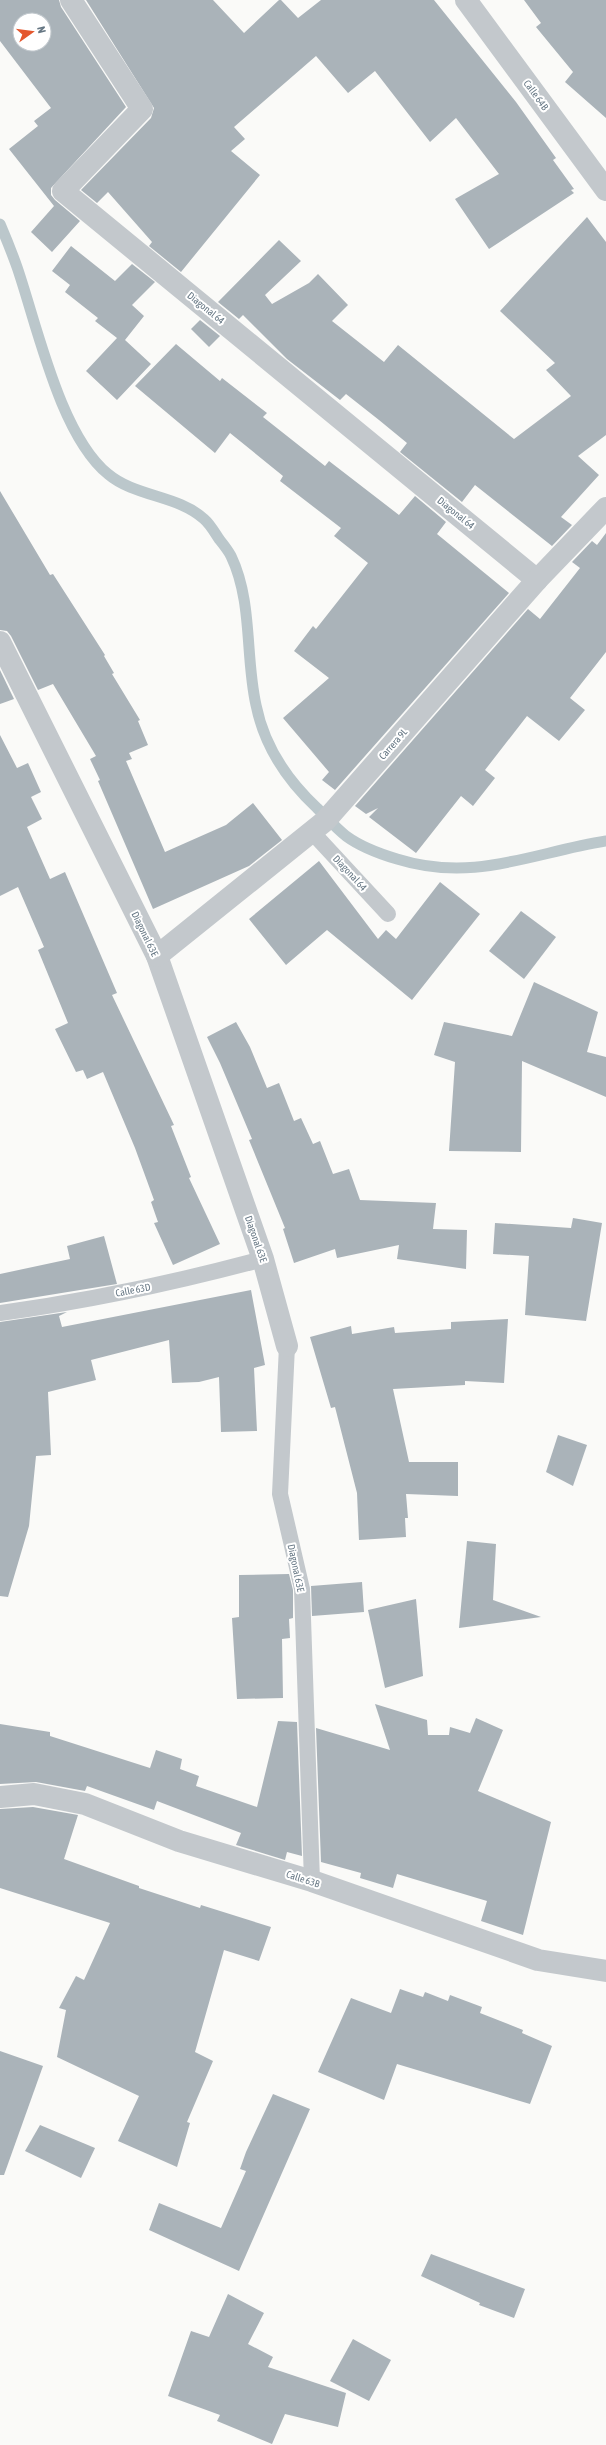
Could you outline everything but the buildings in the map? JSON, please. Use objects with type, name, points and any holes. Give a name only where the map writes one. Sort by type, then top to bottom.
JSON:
[{"type":"street","name":"Diagonal 64","points":[[71,0],[142,109],[63,191],[537,580]]},
{"type":"street","name":"Calle 64B","points":[[466,0],[606,190]]},
{"type":"street","name":"Carrera 9L","points":[[157,956],[322,823],[537,580],[606,508]]},
{"type":"street","name":"Diagonal 63E","points":[[0,642],[157,956],[264,1259],[287,1346]]},
{"type":"street","name":"Calle 63B","points":[[0,1797],[34,1794],[58,1797],[85,1804],[179,1841],[312,1881],[538,1960],[606,1971]]},
{"type":"lane","name":"Diagonal 64","points":[[322,823],[388,914]]},
{"type":"lane","name":"Calle 63D","points":[[0,1313],[49,1306],[192,1278],[264,1259]]},
{"type":"lane","name":"Diagonal 63E","points":[[287,1346],[280,1494],[302,1590],[312,1881]]},
{"type":"waterway","points":[[0,224],[17,267],[42,348],[63,407],[76,433],[91,456],[108,474],[119,482],[182,505],[194,511],[208,523],[231,556],[243,592],[253,686],[260,720],[278,761],[306,797],[342,833],[358,844],[397,859],[425,866],[452,868],[502,864],[606,841]]}]
